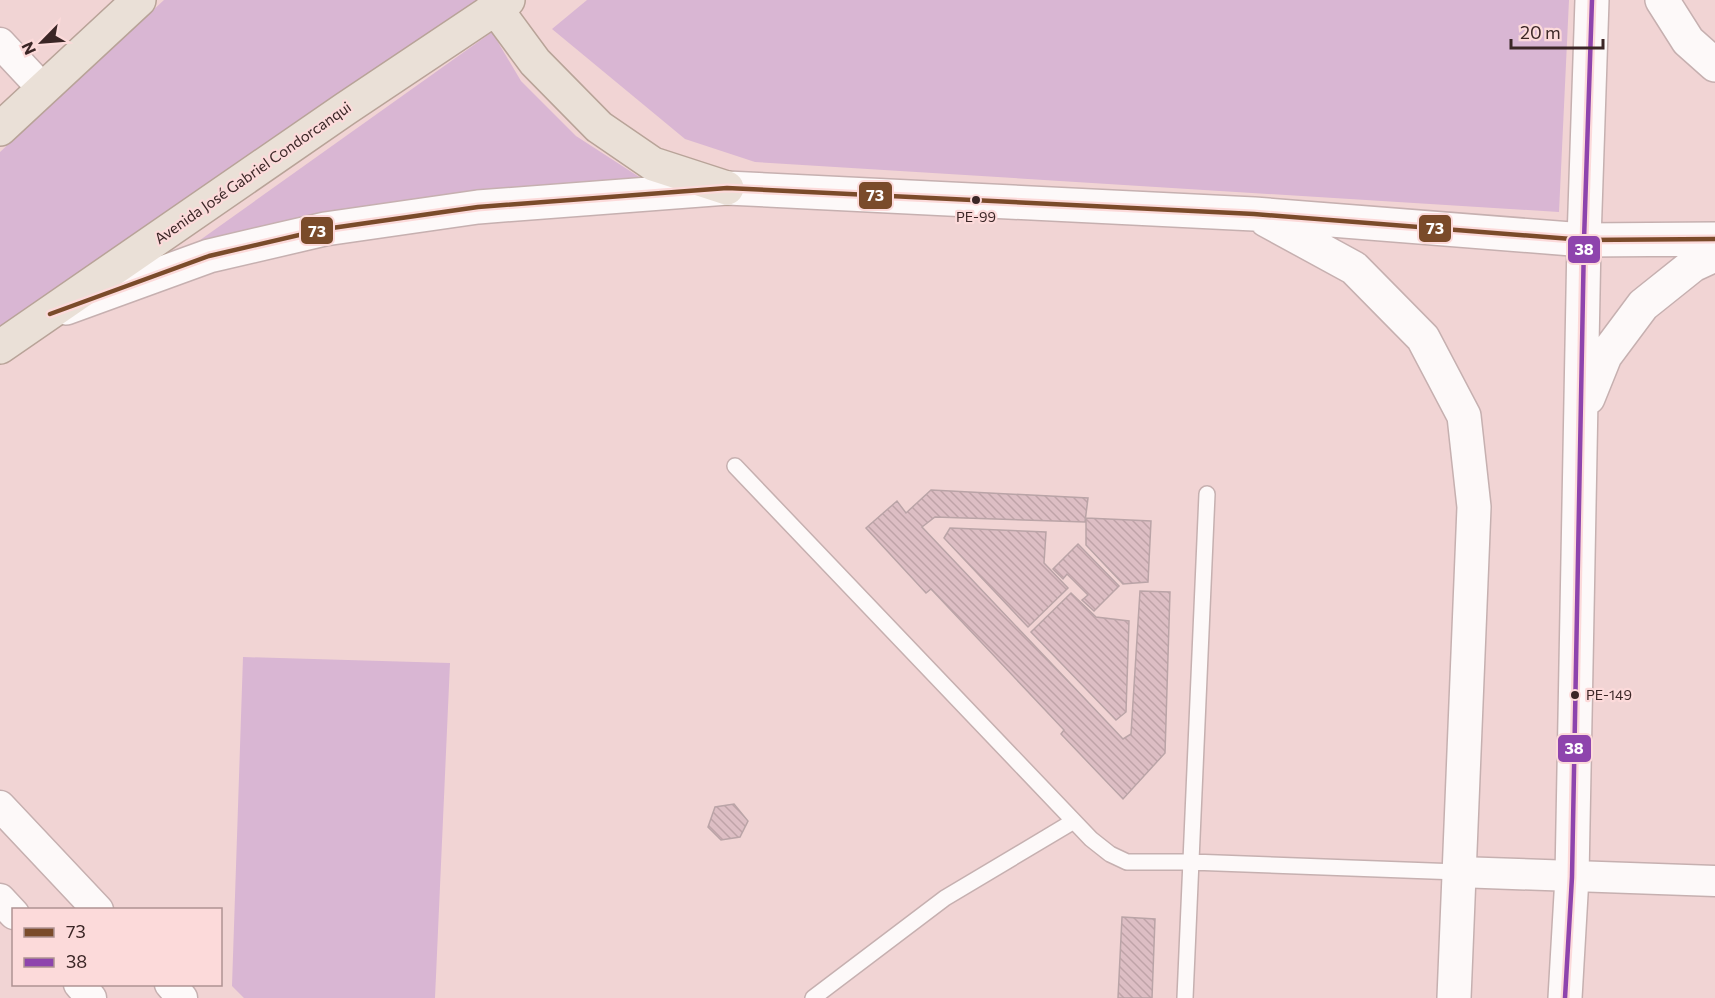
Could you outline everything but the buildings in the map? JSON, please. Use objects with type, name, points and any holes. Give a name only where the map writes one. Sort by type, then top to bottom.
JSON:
[{"type":"highway","points":[[0,129],[139,0]]},
{"type":"highway","points":[[499,3],[535,62],[599,127],[653,164],[727,188]]},
{"type":"highway","name":"Avenida José Gabriel Condorcanqui","points":[[0,347],[499,3]]},
{"type":"street","points":[[1565,998],[1572,877],[1584,240],[1592,0]]},
{"type":"street","points":[[1662,0],[1688,41],[1715,65]]},
{"type":"street","points":[[0,43],[43,89]]},
{"type":"street","points":[[50,314],[209,256],[325,229],[478,207],[727,188],[1254,214],[1584,240],[1715,239]]},
{"type":"street","points":[[1254,214],[1354,268],[1423,338],[1464,416],[1474,507],[1454,998]]},
{"type":"street","points":[[1580,416],[1605,356],[1643,305],[1693,266],[1715,255]]},
{"type":"street","points":[[0,806],[97,908]]},
{"type":"street","points":[[1458,872],[1715,881]]},
{"type":"street","points":[[0,899],[12,912]]},
{"type":"street","points":[[81,986],[92,998]]},
{"type":"street","points":[[172,986],[182,998]]},
{"type":"lane","points":[[735,466],[1074,821],[1110,854],[1126,862],[1191,862],[1458,872]]},
{"type":"lane","points":[[1185,998],[1207,494]]},
{"type":"lane","points":[[813,998],[945,898],[1074,821]]},
{"type":"shaded area","points":[[164,0],[477,0],[0,333],[0,152]]},
{"type":"shaded area","points":[[587,0],[1569,0],[1559,212],[755,162],[685,139],[552,29]]},
{"type":"shaded area","points":[[492,32],[521,81],[576,136],[647,182],[179,255]]},
{"type":"shaded area","points":[[243,657],[450,663],[435,998],[244,998],[232,986]]},
{"type":"transit line","name":"38","points":[[1565,998],[1572,877],[1584,240],[1592,0]]},
{"type":"transit line","name":"73","points":[[50,314],[209,256],[325,229],[478,207],[727,188],[1254,214],[1584,240],[1715,239]]},
{"type":"place","name":"PE-99","points":[[976,200]]},
{"type":"place","name":"PE-149","points":[[1575,695]]}]
